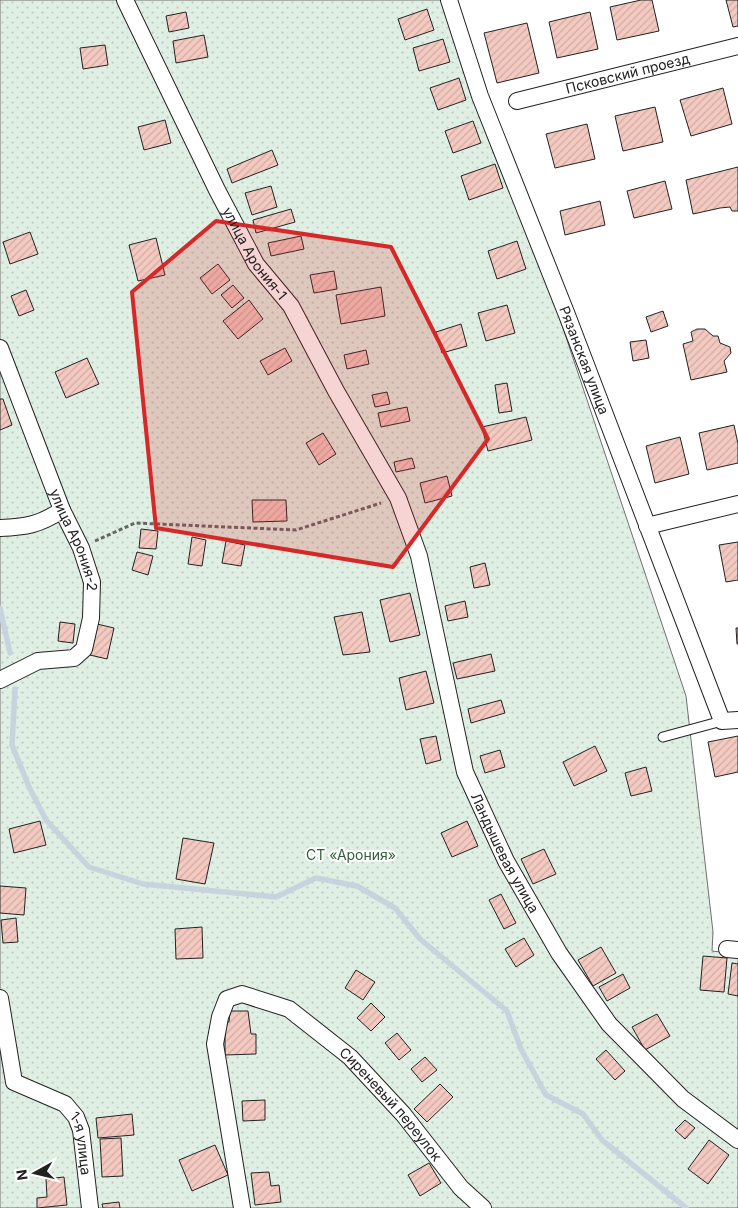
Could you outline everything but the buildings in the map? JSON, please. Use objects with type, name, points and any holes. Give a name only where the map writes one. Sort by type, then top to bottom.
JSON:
[{"type":"street","name":"улица Арония-1","points":[[125,0],[217,190],[256,264],[291,306],[336,392],[398,498]]},
{"type":"street","name":"Рязанская улица","points":[[449,0],[480,96],[567,315],[647,526],[730,721]]},
{"type":"street","name":"Псковский проезд","points":[[516,101],[738,46]]},
{"type":"street","name":"улица Арония-2","points":[[0,348],[62,510],[81,548],[92,582],[91,618],[84,649],[74,658],[38,661],[0,680]]},
{"type":"street","name":"Ландышевая улица","points":[[398,498],[419,556],[465,772],[506,861],[559,953],[609,1024],[683,1099],[738,1140]]},
{"type":"street","points":[[647,526],[738,504]]},
{"type":"street","points":[[0,528],[26,527],[47,520],[62,510]]},
{"type":"street","name":"Сиреневый переулок","points":[[242,1208],[215,1044],[220,1017],[227,999],[242,994],[289,1009],[350,1057],[403,1114],[461,1188],[482,1208]]},
{"type":"street","name":"1-я улица","points":[[0,998],[14,1082],[65,1104],[76,1117],[81,1130],[90,1208]]},
{"type":"lane","points":[[664,737],[730,721]]},
{"type":"path","points":[[81,548],[135,522],[296,530],[398,498]]},
{"type":"highlighted area","points":[[216,221],[391,247],[488,439],[393,567],[156,528],[132,292]]},
{"type":"green space","name":"СТ «Арония»","points":[[0,0],[441,0],[460,20],[686,696],[713,932],[712,951],[738,954],[738,1208],[0,1208]]},
{"type":"waterway","points":[[0,608],[10,653]]},
{"type":"waterway","points":[[15,689],[12,745],[29,787],[46,820],[89,867],[143,884],[276,897],[316,878],[357,886],[395,908],[420,939],[507,1011],[521,1049],[546,1095],[583,1114],[602,1140],[686,1208]]}]
